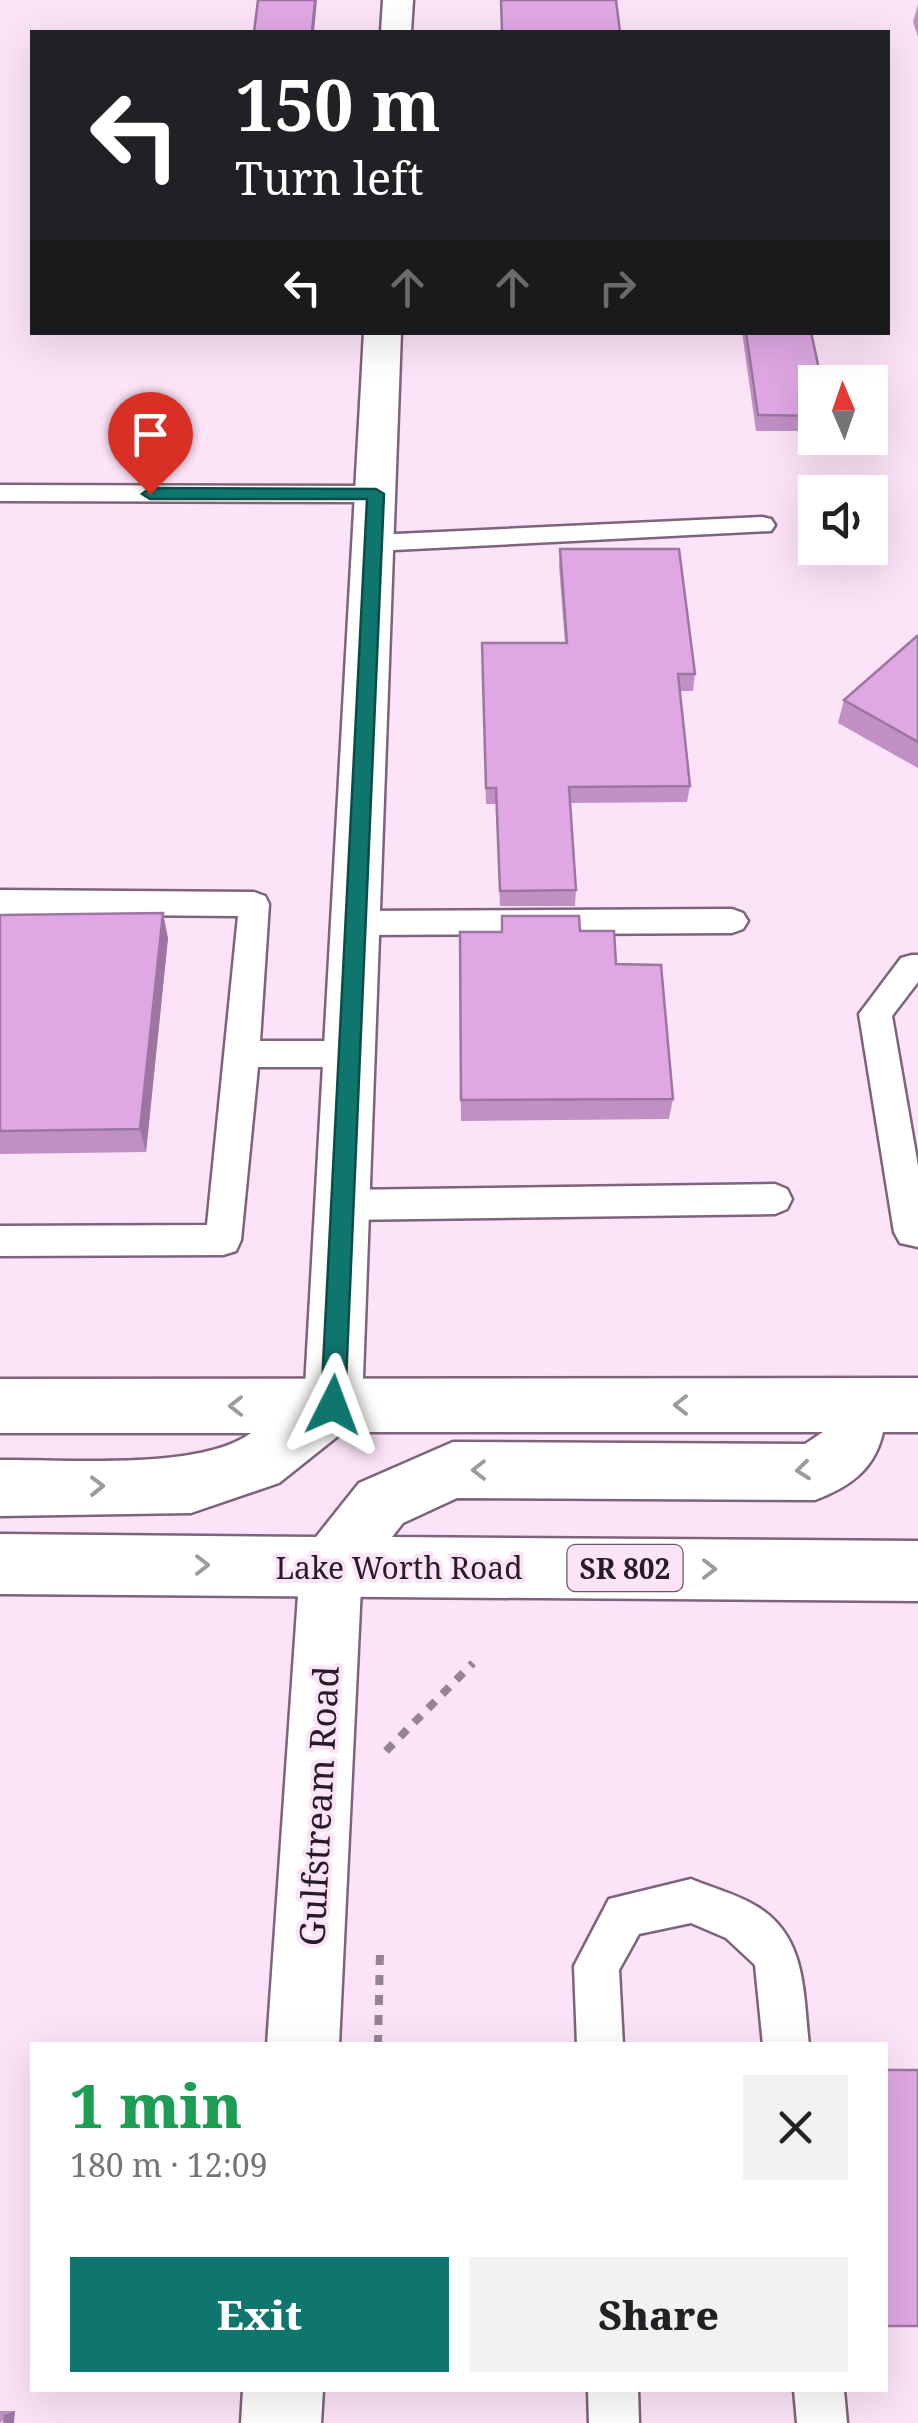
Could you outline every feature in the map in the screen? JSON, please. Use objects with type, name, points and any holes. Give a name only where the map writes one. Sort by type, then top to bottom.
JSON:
[{"type":"main road","points":[[396,30],[398,0]]},
{"type":"main road","points":[[0,1488],[191,1485],[258,1464],[333,1405],[383,335]]},
{"type":"main road","points":[[0,1406],[889,1405]]},
{"type":"main road","points":[[331,1566],[381,1503],[453,1470],[814,1472],[850,1447],[889,1405]]},
{"type":"main road","name":"Lake Worth Road","points":[[0,1564],[918,1570]]},
{"type":"main road","name":"Gulfstream Road","points":[[304,2042],[331,1566]]},
{"type":"main road","points":[[281,2423],[283,2392]]},
{"type":"lane","points":[[0,493],[376,494]]},
{"type":"lane","points":[[374,543],[762,526]]},
{"type":"lane","points":[[0,902],[254,904],[243,1054],[222,1240],[0,1241]]},
{"type":"lane","points":[[356,923],[732,921]]},
{"type":"lane","points":[[918,967],[912,967],[875,1014],[912,1232],[918,1232]]},
{"type":"lane","points":[[243,1054],[350,1054]]},
{"type":"lane","points":[[343,1205],[775,1199]]},
{"type":"lane","points":[[600,2042],[596,1966],[625,1916],[690,1901],[742,1922],[776,1955],[786,2042]]},
{"type":"lane","points":[[613,2392],[614,2423]]},
{"type":"lane","points":[[819,2392],[822,2423]]},
{"type":"path","points":[[384,1754],[473,1663]]},
{"type":"path","points":[[378,2042],[380,1948]]},
{"type":"building","points":[[258,0],[315,0],[312,30],[254,30]]},
{"type":"building","points":[[501,0],[616,0],[620,30],[502,30]]},
{"type":"building","points":[[746,335],[812,335],[818,365],[798,365],[798,416],[758,415]]},
{"type":"building","points":[[560,549],[679,549],[695,674],[678,674],[690,786],[569,787],[576,890],[500,891],[496,788],[486,788],[482,643],[567,643]]},
{"type":"building","points":[[918,636],[918,742],[844,700]]},
{"type":"building","points":[[163,913],[140,1129],[0,1131],[0,915]]},
{"type":"building","points":[[502,916],[579,916],[580,931],[614,931],[616,964],[661,965],[673,1099],[461,1100],[460,932],[502,932]]},
{"type":"building","points":[[888,2070],[918,2070],[918,2326],[888,2326]]},
{"type":"route","points":[[150,494],[376,494],[333,1405]]}]
